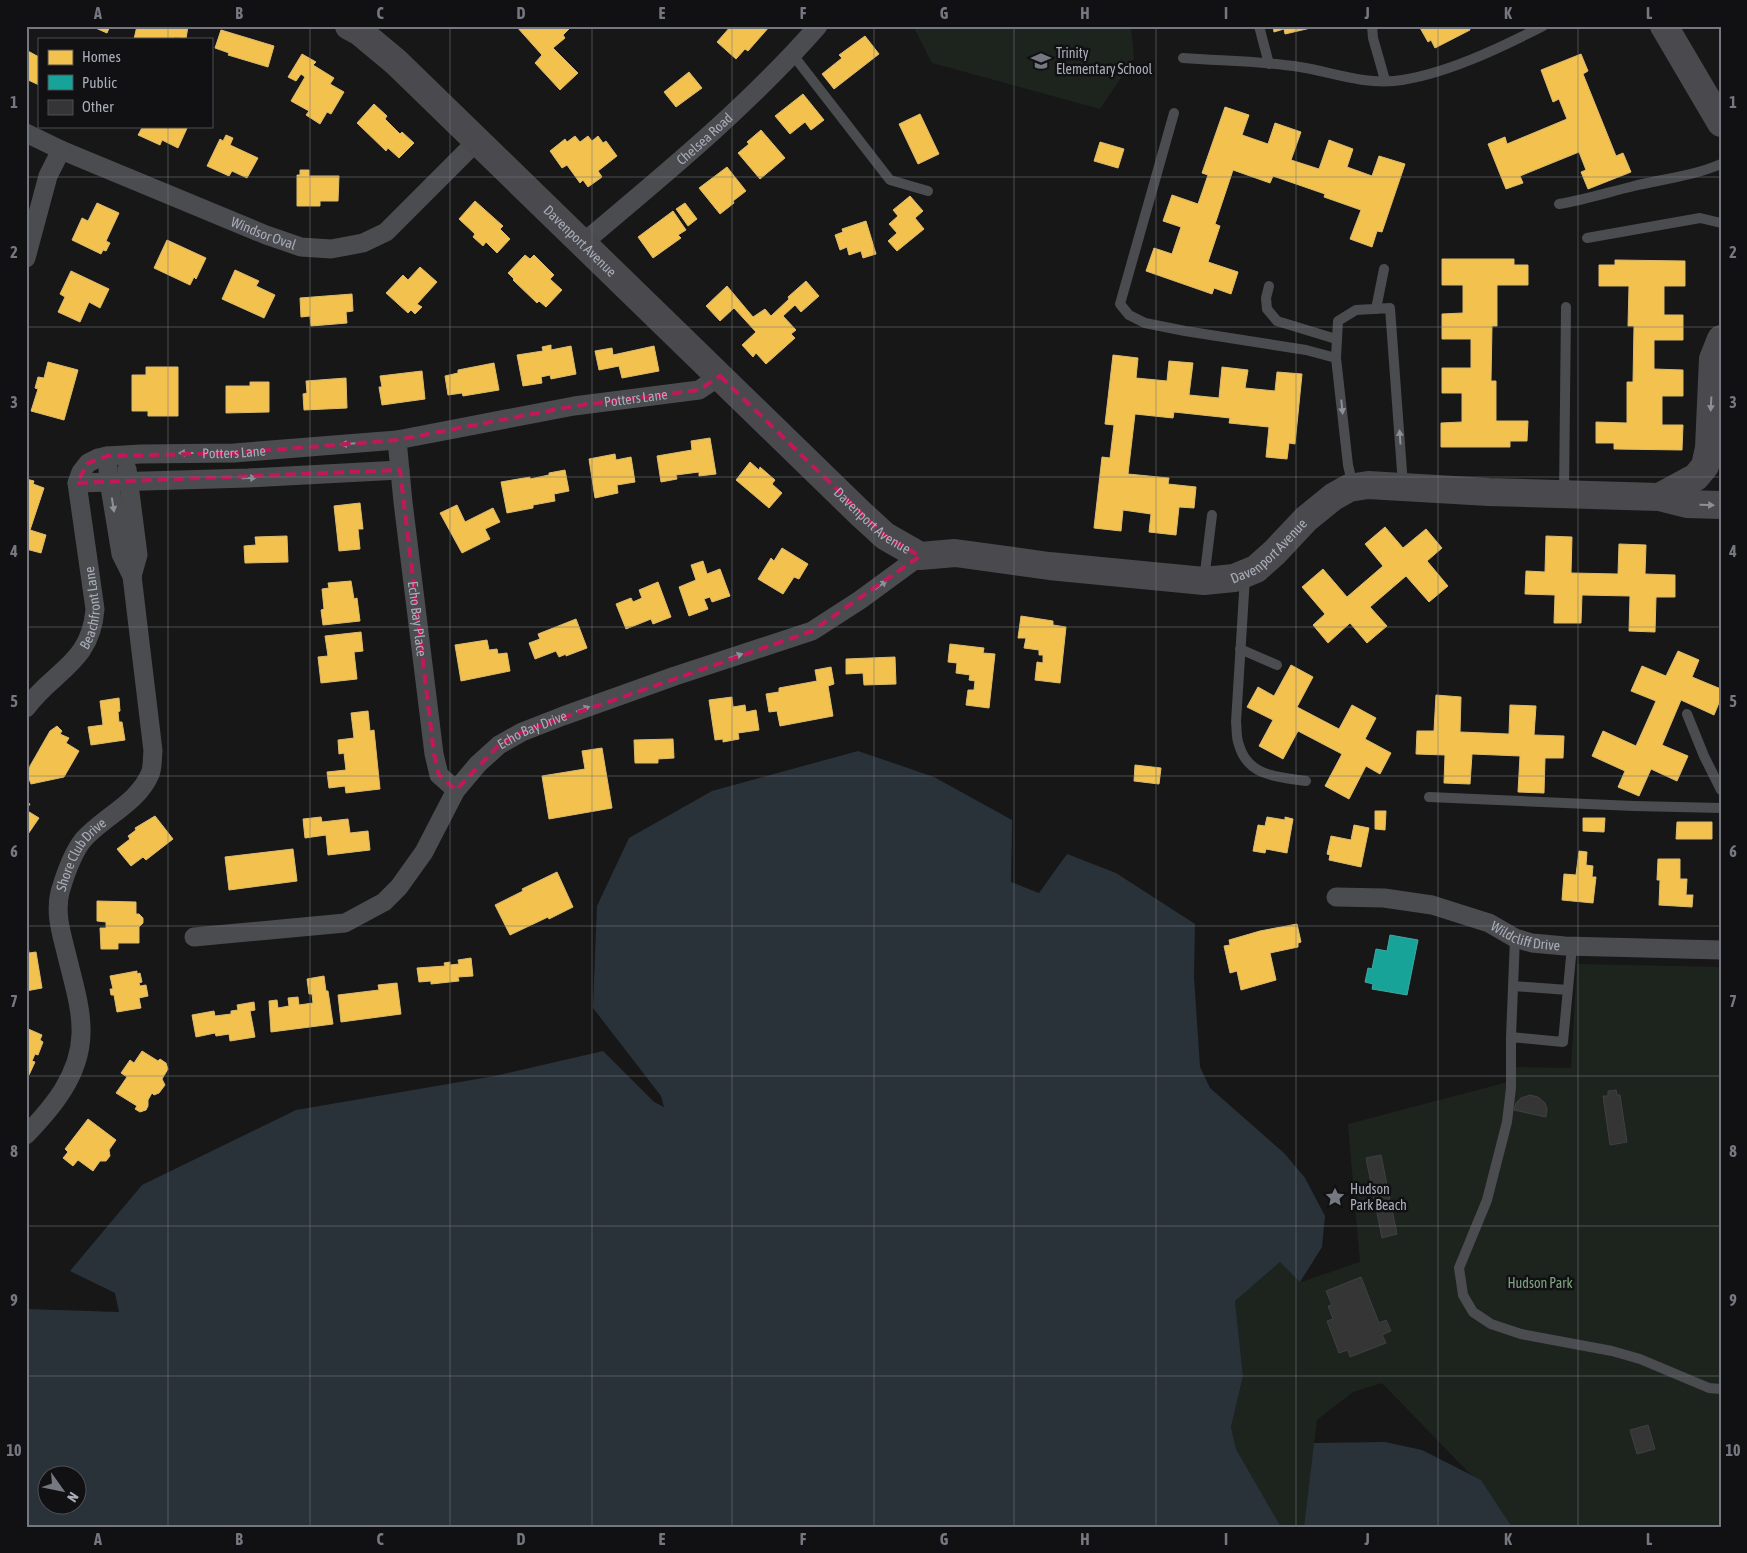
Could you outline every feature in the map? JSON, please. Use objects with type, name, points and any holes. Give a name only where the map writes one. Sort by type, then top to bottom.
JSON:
[{"type":"street","name":"Chelsea Road","points":[[583,243],[696,147],[793,55],[818,26]]},
{"type":"street","points":[[1664,26],[1713,97],[1721,123]]},
{"type":"street","name":"Davenport Avenue","points":[[356,28],[396,62],[885,536],[920,556],[955,553],[1049,566],[1204,581],[1234,578],[1256,569],[1306,519],[1333,497],[1368,484],[1489,492],[1660,497],[1687,504],[1721,505]]},
{"type":"street","name":"Windsor Oval","points":[[26,133],[60,150],[266,235],[301,248],[331,249],[363,243],[386,232],[477,141]]},
{"type":"street","points":[[26,258],[48,176],[60,150]]},
{"type":"street","points":[[1660,497],[1696,477],[1705,466],[1709,448],[1713,359],[1721,340]]},
{"type":"street","name":"Potters Lane","points":[[400,470],[248,478],[78,483],[81,472],[88,463],[98,458],[234,453],[397,440],[574,406],[699,390],[720,376]]},
{"type":"street","name":"Echo Bay Place","points":[[397,440],[434,754],[439,775],[456,790]]},
{"type":"street","name":"Shore Club Drive","points":[[116,456],[129,480],[138,555],[132,576]]},
{"type":"street","name":"Shore Club Drive","points":[[26,1135],[60,1095],[76,1064],[81,1034],[78,1004],[57,915],[60,894],[67,869],[83,841],[143,787],[151,772],[153,751],[132,576],[121,554],[109,481],[116,456]]},
{"type":"street","name":"Beachfront Lane","points":[[26,708],[74,660],[88,642],[94,626],[95,609],[78,483]]},
{"type":"street","name":"Echo Bay Drive","points":[[194,937],[345,923],[384,902],[399,887],[424,852],[456,790],[478,764],[498,745],[522,732],[675,676],[812,631],[860,600],[920,556]]},
{"type":"street","name":"Wildcliff Drive","points":[[1336,897],[1384,898],[1432,905],[1489,923],[1515,938],[1532,943],[1572,946],[1721,950]]},
{"type":"lane","points":[[1260,26],[1268,64]]},
{"type":"lane","points":[[1372,26],[1373,38],[1385,80]]},
{"type":"lane","points":[[1183,58],[1300,67],[1358,79],[1393,81],[1429,74],[1497,49],[1543,26]]},
{"type":"lane","points":[[793,55],[890,180],[928,191]]},
{"type":"lane","points":[[1174,113],[1120,304],[1130,315],[1145,323],[1306,350],[1336,358]]},
{"type":"lane","points":[[1559,204],[1705,171],[1721,164]]},
{"type":"lane","points":[[1587,238],[1700,218],[1721,223]]},
{"type":"lane","points":[[1376,309],[1384,270]]},
{"type":"lane","points":[[1269,286],[1266,298],[1267,309],[1277,321],[1336,339]]},
{"type":"lane","points":[[1564,495],[1566,307]]},
{"type":"lane","points":[[1353,488],[1348,465],[1336,358],[1338,321],[1356,310],[1390,308],[1403,486]]},
{"type":"lane","points":[[1204,581],[1212,515]]},
{"type":"lane","points":[[1245,574],[1236,722],[1239,745],[1249,764],[1261,774],[1306,782]]},
{"type":"lane","points":[[1240,649],[1278,665]]},
{"type":"lane","points":[[1687,714],[1704,756],[1721,790]]},
{"type":"lane","points":[[1430,797],[1721,808]]},
{"type":"lane","points":[[1515,938],[1511,1088],[1507,1122],[1487,1200],[1459,1268],[1463,1295],[1473,1312],[1491,1324],[1521,1334],[1635,1357],[1709,1388],[1721,1390]]},
{"type":"lane","points":[[1511,1037],[1563,1042],[1572,946]]},
{"type":"lane","points":[[1513,986],[1568,990]]},
{"type":"highlighted area","points":[[720,376],[885,536],[920,556],[812,631],[522,732],[499,745],[456,790],[439,775],[434,754],[400,470],[77,483],[88,463],[107,456],[234,453],[397,440],[574,406],[699,390]]},
{"type":"green space","name":"Trinity Elementary School","points":[[913,26],[1131,26],[1134,58],[1100,109],[932,63]]},
{"type":"green space","name":"Hudson Park","points":[[1577,964],[1721,967],[1721,1527],[1512,1527],[1481,1480],[1470,1474],[1382,1383],[1353,1392],[1317,1420],[1304,1527],[1281,1527],[1236,1449],[1231,1427],[1243,1376],[1235,1301],[1280,1262],[1301,1282],[1360,1262],[1348,1124],[1508,1082],[1509,1067],[1571,1068]]},
{"type":"shaded area","points":[[858,751],[934,777],[1012,820],[1011,882],[1039,893],[1067,854],[1116,873],[1195,924],[1194,977],[1200,1067],[1210,1088],[1284,1153],[1305,1178],[1325,1216],[1322,1247],[1300,1282],[1280,1262],[1235,1301],[1243,1376],[1231,1427],[1236,1449],[1281,1527],[26,1527],[26,1309],[119,1312],[115,1293],[70,1271],[142,1185],[296,1110],[495,1076],[603,1051],[654,1102],[664,1107],[661,1096],[593,1008],[597,906],[629,838],[712,791]]},
{"type":"shaded area","points":[[1385,1442],[1422,1450],[1481,1480],[1512,1527],[1304,1527],[1314,1443]]},
{"type":"building: Homes","points":[[91,26],[110,26],[107,33]]},
{"type":"building: Homes","points":[[137,26],[188,26],[186,38],[134,38]]},
{"type":"building: Homes","points":[[516,26],[572,26],[563,35],[565,38],[553,48],[578,73],[560,90],[535,63],[542,55]]},
{"type":"building: Homes","points":[[731,26],[770,26],[748,51],[745,49],[736,59],[717,42]]},
{"type":"building: Homes","points":[[1273,26],[1315,27],[1285,34],[1284,29],[1274,32]]},
{"type":"building: Homes","points":[[1419,26],[1470,26],[1470,30],[1435,48],[1431,40],[1428,42]]},
{"type":"building: Homes","points":[[221,30],[274,46],[268,67],[228,55],[229,53],[215,48]]},
{"type":"building: Homes","points":[[865,36],[879,54],[834,89],[822,74],[842,58],[839,55]]},
{"type":"building: Homes","points":[[26,50],[38,56],[38,85],[26,79]]},
{"type":"building: Homes","points":[[302,54],[316,62],[313,65],[334,78],[330,84],[344,92],[331,114],[327,112],[320,124],[306,115],[309,111],[291,101],[305,77],[301,74],[296,81],[288,77]]},
{"type":"building: Homes","points":[[1581,54],[1588,71],[1583,74],[1616,156],[1623,153],[1631,172],[1588,189],[1581,172],[1586,170],[1579,152],[1520,176],[1523,183],[1506,189],[1488,144],[1505,137],[1507,144],[1567,119],[1559,99],[1553,102],[1541,70]]},
{"type":"building: Homes","points":[[689,72],[702,88],[676,107],[664,92]]},
{"type":"building: Homes","points":[[803,94],[824,120],[811,130],[805,122],[790,134],[775,116]]},
{"type":"building: Homes","points":[[374,104],[387,116],[385,119],[400,134],[402,132],[414,143],[399,158],[388,148],[386,151],[357,123]]},
{"type":"building: Homes","points":[[1225,107],[1249,115],[1242,135],[1268,144],[1275,123],[1301,132],[1291,160],[1319,169],[1329,140],[1353,149],[1347,167],[1372,176],[1379,156],[1405,164],[1382,232],[1377,231],[1372,247],[1350,239],[1361,210],[1324,197],[1325,194],[1273,176],[1270,183],[1233,170],[1215,224],[1220,226],[1208,262],[1238,272],[1231,294],[1214,288],[1212,294],[1146,271],[1154,248],[1172,254],[1181,227],[1163,221],[1172,195],[1198,204],[1208,175],[1202,173]]},
{"type":"building: Homes","points":[[920,114],[939,154],[918,164],[899,124]]},
{"type":"building: Homes","points":[[142,128],[187,128],[178,148],[162,140],[160,145],[138,135]]},
{"type":"building: Homes","points":[[761,130],[785,158],[760,179],[738,153]]},
{"type":"building: Homes","points":[[226,135],[233,138],[230,145],[258,158],[247,178],[232,171],[229,176],[207,166],[220,139],[223,141]]},
{"type":"building: Homes","points":[[575,136],[580,142],[588,136],[592,141],[598,136],[603,143],[606,141],[617,156],[598,171],[602,177],[588,187],[583,180],[580,183],[567,165],[562,168],[550,151],[565,139],[567,142]]},
{"type":"building: Homes","points":[[1100,142],[1124,149],[1118,168],[1094,161]]},
{"type":"building: Homes","points":[[727,167],[746,191],[720,214],[699,188]]},
{"type":"building: Homes","points":[[300,170],[309,170],[309,176],[339,176],[338,201],[320,201],[320,206],[297,206],[297,175],[300,175]]},
{"type":"building: Homes","points":[[910,196],[923,211],[915,218],[924,229],[897,251],[888,241],[897,233],[889,224],[898,216],[893,210]]},
{"type":"building: Homes","points":[[475,201],[503,226],[500,229],[510,239],[497,253],[486,242],[483,246],[473,237],[475,234],[459,219]]},
{"type":"building: Homes","points":[[97,203],[119,213],[106,241],[110,243],[106,251],[103,250],[101,254],[72,240],[82,218],[88,221]]},
{"type":"building: Homes","points":[[685,203],[697,219],[688,226],[676,209]]},
{"type":"building: Homes","points":[[673,211],[686,230],[678,235],[681,238],[653,258],[638,237]]},
{"type":"building: Homes","points":[[866,221],[876,254],[863,258],[861,251],[849,255],[847,247],[840,250],[835,235],[843,232],[842,229]]},
{"type":"building: Homes","points":[[167,240],[206,258],[196,279],[194,277],[190,285],[154,268]]},
{"type":"building: Homes","points":[[525,255],[530,259],[534,255],[554,275],[550,279],[562,290],[546,307],[539,301],[537,303],[508,273]]},
{"type":"building: Homes","points":[[1442,259],[1514,259],[1514,265],[1528,265],[1528,285],[1497,285],[1497,326],[1492,326],[1491,381],[1496,381],[1496,421],[1528,421],[1527,441],[1510,441],[1510,447],[1441,447],[1441,423],[1462,422],[1462,393],[1442,393],[1442,368],[1471,368],[1471,339],[1442,339],[1442,314],[1463,313],[1463,285],[1442,285]]},
{"type":"building: Homes","points":[[1615,260],[1685,261],[1685,286],[1664,286],[1664,315],[1683,315],[1683,340],[1654,340],[1654,369],[1683,370],[1683,396],[1662,396],[1662,425],[1683,425],[1682,450],[1614,449],[1614,443],[1596,443],[1596,422],[1627,423],[1627,382],[1633,382],[1634,326],[1628,326],[1629,286],[1599,286],[1599,265],[1615,265]]},
{"type":"building: Homes","points":[[420,267],[437,282],[417,304],[422,307],[415,314],[411,310],[408,313],[386,293],[403,275],[408,280]]},
{"type":"building: Homes","points":[[235,270],[259,281],[256,286],[275,295],[264,318],[222,299]]},
{"type":"building: Homes","points":[[71,271],[109,289],[100,308],[89,302],[80,322],[58,312],[65,297],[60,294]]},
{"type":"building: Homes","points":[[806,281],[819,296],[801,312],[795,305],[783,316],[796,330],[791,334],[795,338],[766,364],[756,353],[753,357],[742,345],[756,332],[734,308],[720,321],[706,306],[727,286],[753,317],[765,309],[771,316]]},
{"type":"building: Homes","points":[[352,294],[353,311],[346,312],[347,323],[311,326],[310,316],[301,317],[300,298]]},
{"type":"building: Homes","points":[[551,345],[551,350],[571,346],[576,374],[551,379],[550,375],[541,377],[542,383],[523,386],[517,355],[543,351],[542,347]]},
{"type":"building: Homes","points":[[654,346],[659,371],[622,378],[619,366],[599,370],[595,351],[612,348],[613,355]]},
{"type":"building: Homes","points":[[1113,355],[1138,358],[1136,378],[1167,381],[1169,361],[1193,363],[1189,395],[1219,398],[1222,367],[1248,370],[1245,388],[1275,391],[1277,372],[1302,374],[1295,444],[1289,443],[1287,459],[1266,457],[1269,427],[1229,423],[1230,418],[1174,412],[1173,418],[1135,414],[1128,474],[1169,478],[1168,484],[1196,487],[1194,508],[1179,507],[1176,535],[1149,532],[1151,514],[1123,510],[1121,531],[1094,528],[1102,457],[1110,458],[1114,425],[1105,424]]},
{"type":"building: Homes","points":[[48,362],[78,370],[64,420],[31,411],[38,389],[35,388],[38,377],[44,378]]},
{"type":"building: Homes","points":[[494,363],[499,390],[463,396],[462,393],[448,395],[445,376],[458,373],[458,370]]},
{"type":"building: Homes","points":[[146,367],[178,367],[178,416],[148,416],[148,411],[132,411],[132,375],[146,375]]},
{"type":"building: Homes","points":[[422,371],[425,399],[382,405],[379,387],[382,387],[380,376]]},
{"type":"building: Homes","points":[[346,378],[347,408],[304,410],[303,394],[307,393],[306,381]]},
{"type":"building: Homes","points":[[250,382],[269,382],[269,412],[226,413],[226,386],[250,386]]},
{"type":"building: Homes","points":[[710,438],[716,474],[699,476],[699,472],[676,475],[677,479],[661,482],[657,456],[692,450],[691,441]]},
{"type":"building: Homes","points":[[615,454],[616,460],[631,457],[635,482],[617,485],[618,493],[595,498],[589,459]]},
{"type":"building: Homes","points":[[750,462],[759,470],[760,467],[775,480],[772,484],[782,493],[769,508],[736,480]]},
{"type":"building: Homes","points":[[565,470],[569,491],[554,494],[555,501],[507,513],[501,482],[530,477],[530,479]]},
{"type":"building: Homes","points":[[26,479],[34,481],[33,484],[44,488],[30,530],[46,535],[41,553],[26,549]]},
{"type":"building: Homes","points":[[360,503],[363,529],[358,529],[360,549],[339,551],[334,506]]},
{"type":"building: Homes","points":[[457,505],[465,522],[493,508],[500,522],[485,529],[490,539],[462,553],[440,513]]},
{"type":"building: Homes","points":[[1385,527],[1403,548],[1426,529],[1442,548],[1427,561],[1448,586],[1429,602],[1406,576],[1370,607],[1387,626],[1367,643],[1350,623],[1328,643],[1313,625],[1325,614],[1302,587],[1323,569],[1347,597],[1383,566],[1365,544]]},
{"type":"building: Homes","points":[[287,536],[288,562],[245,563],[244,546],[256,545],[255,537]]},
{"type":"building: Homes","points":[[1546,536],[1572,537],[1571,573],[1618,574],[1619,544],[1646,545],[1645,574],[1675,575],[1675,597],[1656,597],[1655,632],[1629,631],[1630,596],[1582,595],[1581,623],[1554,623],[1555,595],[1525,594],[1526,571],[1545,572]]},
{"type":"building: Homes","points":[[782,548],[808,564],[799,579],[794,577],[783,594],[758,579],[771,558],[774,561]]},
{"type":"building: Homes","points":[[703,561],[707,574],[720,569],[730,596],[712,602],[710,597],[704,599],[708,609],[689,616],[679,587],[696,580],[691,565]]},
{"type":"building: Homes","points":[[351,581],[354,599],[357,598],[360,621],[323,625],[321,610],[324,609],[322,589],[329,588],[328,583]]},
{"type":"building: Homes","points":[[658,582],[671,617],[653,624],[651,619],[626,629],[616,604],[631,598],[633,602],[642,598],[639,590]]},
{"type":"building: Homes","points":[[1021,616],[1053,621],[1053,625],[1066,627],[1060,683],[1035,680],[1037,662],[1043,663],[1043,655],[1039,655],[1039,650],[1024,648],[1026,638],[1018,638]]},
{"type":"building: Homes","points":[[576,619],[587,648],[559,657],[556,651],[535,659],[529,643],[540,639],[538,634]]},
{"type":"building: Homes","points":[[361,632],[363,651],[354,652],[357,679],[321,683],[318,657],[328,656],[325,636]]},
{"type":"building: Homes","points":[[487,640],[489,650],[497,649],[498,654],[507,653],[510,671],[461,681],[455,645]]},
{"type":"building: Homes","points":[[950,644],[984,648],[983,653],[995,654],[989,708],[966,705],[968,690],[974,690],[975,681],[969,680],[970,675],[956,673],[957,663],[948,662]]},
{"type":"building: Homes","points":[[1678,651],[1699,660],[1692,677],[1721,689],[1721,698],[1714,715],[1681,700],[1662,745],[1688,756],[1677,781],[1651,769],[1639,796],[1618,787],[1625,771],[1592,756],[1603,731],[1636,746],[1656,701],[1631,691],[1642,666],[1666,676]]},
{"type":"building: Homes","points":[[895,657],[896,684],[864,685],[863,673],[846,674],[846,659]]},
{"type":"building: Homes","points":[[1291,665],[1313,677],[1297,707],[1339,729],[1352,705],[1376,718],[1365,739],[1391,753],[1380,774],[1366,766],[1349,799],[1325,786],[1342,754],[1298,731],[1283,759],[1259,746],[1273,720],[1247,707],[1258,687],[1274,696]]},
{"type":"building: Homes","points":[[831,667],[834,684],[828,686],[833,716],[780,726],[777,711],[769,712],[766,694],[779,692],[779,688],[817,681],[815,670]]},
{"type":"building: Homes","points":[[1436,695],[1461,697],[1460,732],[1509,734],[1510,705],[1536,706],[1534,735],[1564,736],[1563,758],[1545,758],[1544,793],[1518,792],[1520,756],[1472,754],[1470,784],[1444,783],[1445,755],[1416,754],[1417,731],[1434,731]]},
{"type":"building: Homes","points":[[732,697],[733,707],[745,705],[746,712],[756,710],[759,730],[738,733],[739,739],[723,742],[723,739],[715,740],[709,700]]},
{"type":"building: Homes","points":[[119,698],[119,722],[122,722],[125,740],[91,745],[88,727],[103,725],[100,701]]},
{"type":"building: Homes","points":[[368,711],[370,731],[374,730],[380,789],[346,793],[345,786],[329,788],[327,772],[346,770],[344,753],[339,754],[338,740],[354,738],[351,713]]},
{"type":"building: Homes","points":[[57,726],[62,731],[60,734],[69,738],[66,743],[79,751],[64,777],[31,784],[28,776],[30,766],[50,731]]},
{"type":"building: Homes","points":[[673,739],[674,758],[658,759],[658,763],[635,763],[634,740]]},
{"type":"building: Homes","points":[[602,748],[612,808],[549,819],[542,776],[585,769],[582,751]]},
{"type":"building: Homes","points":[[1135,765],[1161,768],[1159,784],[1134,781]]},
{"type":"building: Homes","points":[[26,802],[30,804],[26,810]]},
{"type":"building: Homes","points":[[26,810],[39,818],[26,837]]},
{"type":"building: Homes","points":[[1375,811],[1386,811],[1385,830],[1375,829]]},
{"type":"building: Homes","points":[[155,816],[173,839],[146,860],[143,857],[131,866],[117,849],[130,839],[128,836],[136,830],[135,828]]},
{"type":"building: Homes","points":[[321,817],[322,822],[348,819],[350,833],[368,831],[370,850],[328,855],[326,835],[305,838],[303,819]]},
{"type":"building: Homes","points":[[1267,817],[1285,820],[1285,817],[1293,819],[1287,853],[1266,849],[1265,853],[1253,851],[1258,825],[1265,826]]},
{"type":"building: Homes","points":[[1583,818],[1605,818],[1604,832],[1583,831]]},
{"type":"building: Homes","points":[[1677,822],[1712,822],[1712,839],[1676,839]]},
{"type":"building: Homes","points":[[1354,825],[1369,828],[1361,867],[1329,860],[1330,855],[1327,854],[1331,836],[1351,840]]},
{"type":"building: Homes","points":[[293,849],[297,881],[229,890],[225,857]]},
{"type":"building: Homes","points":[[1579,851],[1587,852],[1586,865],[1593,866],[1592,877],[1596,877],[1593,903],[1562,900],[1564,874],[1576,875]]},
{"type":"building: Homes","points":[[1658,859],[1680,859],[1680,879],[1687,879],[1686,895],[1693,895],[1692,907],[1659,905],[1660,880],[1657,880]]},
{"type":"building: Homes","points":[[557,872],[573,907],[510,935],[495,905]]},
{"type":"building: Homes","points":[[97,901],[136,902],[136,914],[143,918],[143,923],[139,927],[139,943],[118,943],[118,949],[101,949],[100,928],[106,928],[106,922],[97,921]]},
{"type":"building: Homes","points":[[1297,924],[1301,942],[1298,943],[1298,947],[1270,953],[1276,980],[1241,990],[1237,971],[1230,973],[1224,946],[1230,945],[1229,940],[1260,931]]},
{"type":"building: Homes","points":[[28,946],[29,953],[36,952],[42,988],[26,991],[26,947]]},
{"type":"building: Homes","points":[[471,958],[473,976],[458,977],[459,981],[431,984],[431,981],[419,982],[417,968],[445,966],[444,963],[450,962],[450,965],[459,964],[458,960]]},
{"type":"building: Homes","points":[[137,971],[137,974],[140,973],[142,982],[139,983],[140,986],[146,985],[148,996],[139,998],[141,1008],[117,1012],[114,995],[111,995],[110,989],[113,989],[110,976]]},
{"type":"building: Homes","points":[[324,976],[333,1024],[271,1032],[269,1001],[277,1000],[278,1008],[289,1006],[288,998],[298,997],[299,1005],[313,1003],[312,994],[309,994],[307,979]]},
{"type":"building: Homes","points":[[397,983],[401,1014],[341,1022],[338,995],[379,990],[378,985]]},
{"type":"building: Homes","points":[[254,1002],[255,1010],[250,1011],[255,1037],[230,1041],[229,1034],[216,1036],[215,1033],[196,1037],[192,1015],[214,1011],[215,1016],[231,1014],[231,1011],[238,1010],[237,1005]]},
{"type":"building: Homes","points":[[26,1028],[42,1035],[40,1040],[43,1042],[38,1055],[35,1054],[32,1061],[35,1062],[29,1075],[27,1074],[26,1076]]},
{"type":"building: Homes","points":[[142,1051],[158,1061],[160,1059],[166,1063],[168,1069],[162,1079],[165,1085],[159,1093],[154,1095],[152,1093],[146,1110],[140,1112],[135,1109],[137,1106],[116,1093],[127,1077],[121,1073],[130,1060],[134,1063]]},
{"type":"building: Homes","points":[[88,1119],[116,1140],[109,1150],[110,1156],[106,1161],[100,1161],[93,1171],[78,1160],[73,1166],[63,1158],[68,1152],[65,1149]]},
{"type":"building: Public","points":[[1390,935],[1418,940],[1407,995],[1372,989],[1373,984],[1365,982],[1368,968],[1372,969],[1376,949],[1387,951]]},
{"type":"building: Other","points":[[1616,1090],[1617,1095],[1620,1095],[1627,1142],[1610,1145],[1603,1096],[1608,1096],[1608,1091]]},
{"type":"building: Other","points":[[1530,1095],[1538,1097],[1545,1103],[1547,1109],[1546,1117],[1514,1110],[1516,1103],[1521,1098]]},
{"type":"building: Other","points":[[1381,1155],[1397,1234],[1382,1238],[1366,1158]]},
{"type":"building: Other","points":[[1361,1277],[1379,1323],[1386,1320],[1391,1331],[1382,1335],[1386,1343],[1350,1357],[1348,1350],[1339,1353],[1327,1321],[1333,1319],[1328,1306],[1332,1305],[1326,1291]]},
{"type":"building: Other","points":[[1648,1425],[1655,1449],[1637,1454],[1630,1430]]},
{"type":"place","name":"Trinity Elementary School","points":[[1041,61]]},
{"type":"place","name":"Hudson Park Beach","points":[[1335,1197]]}]
